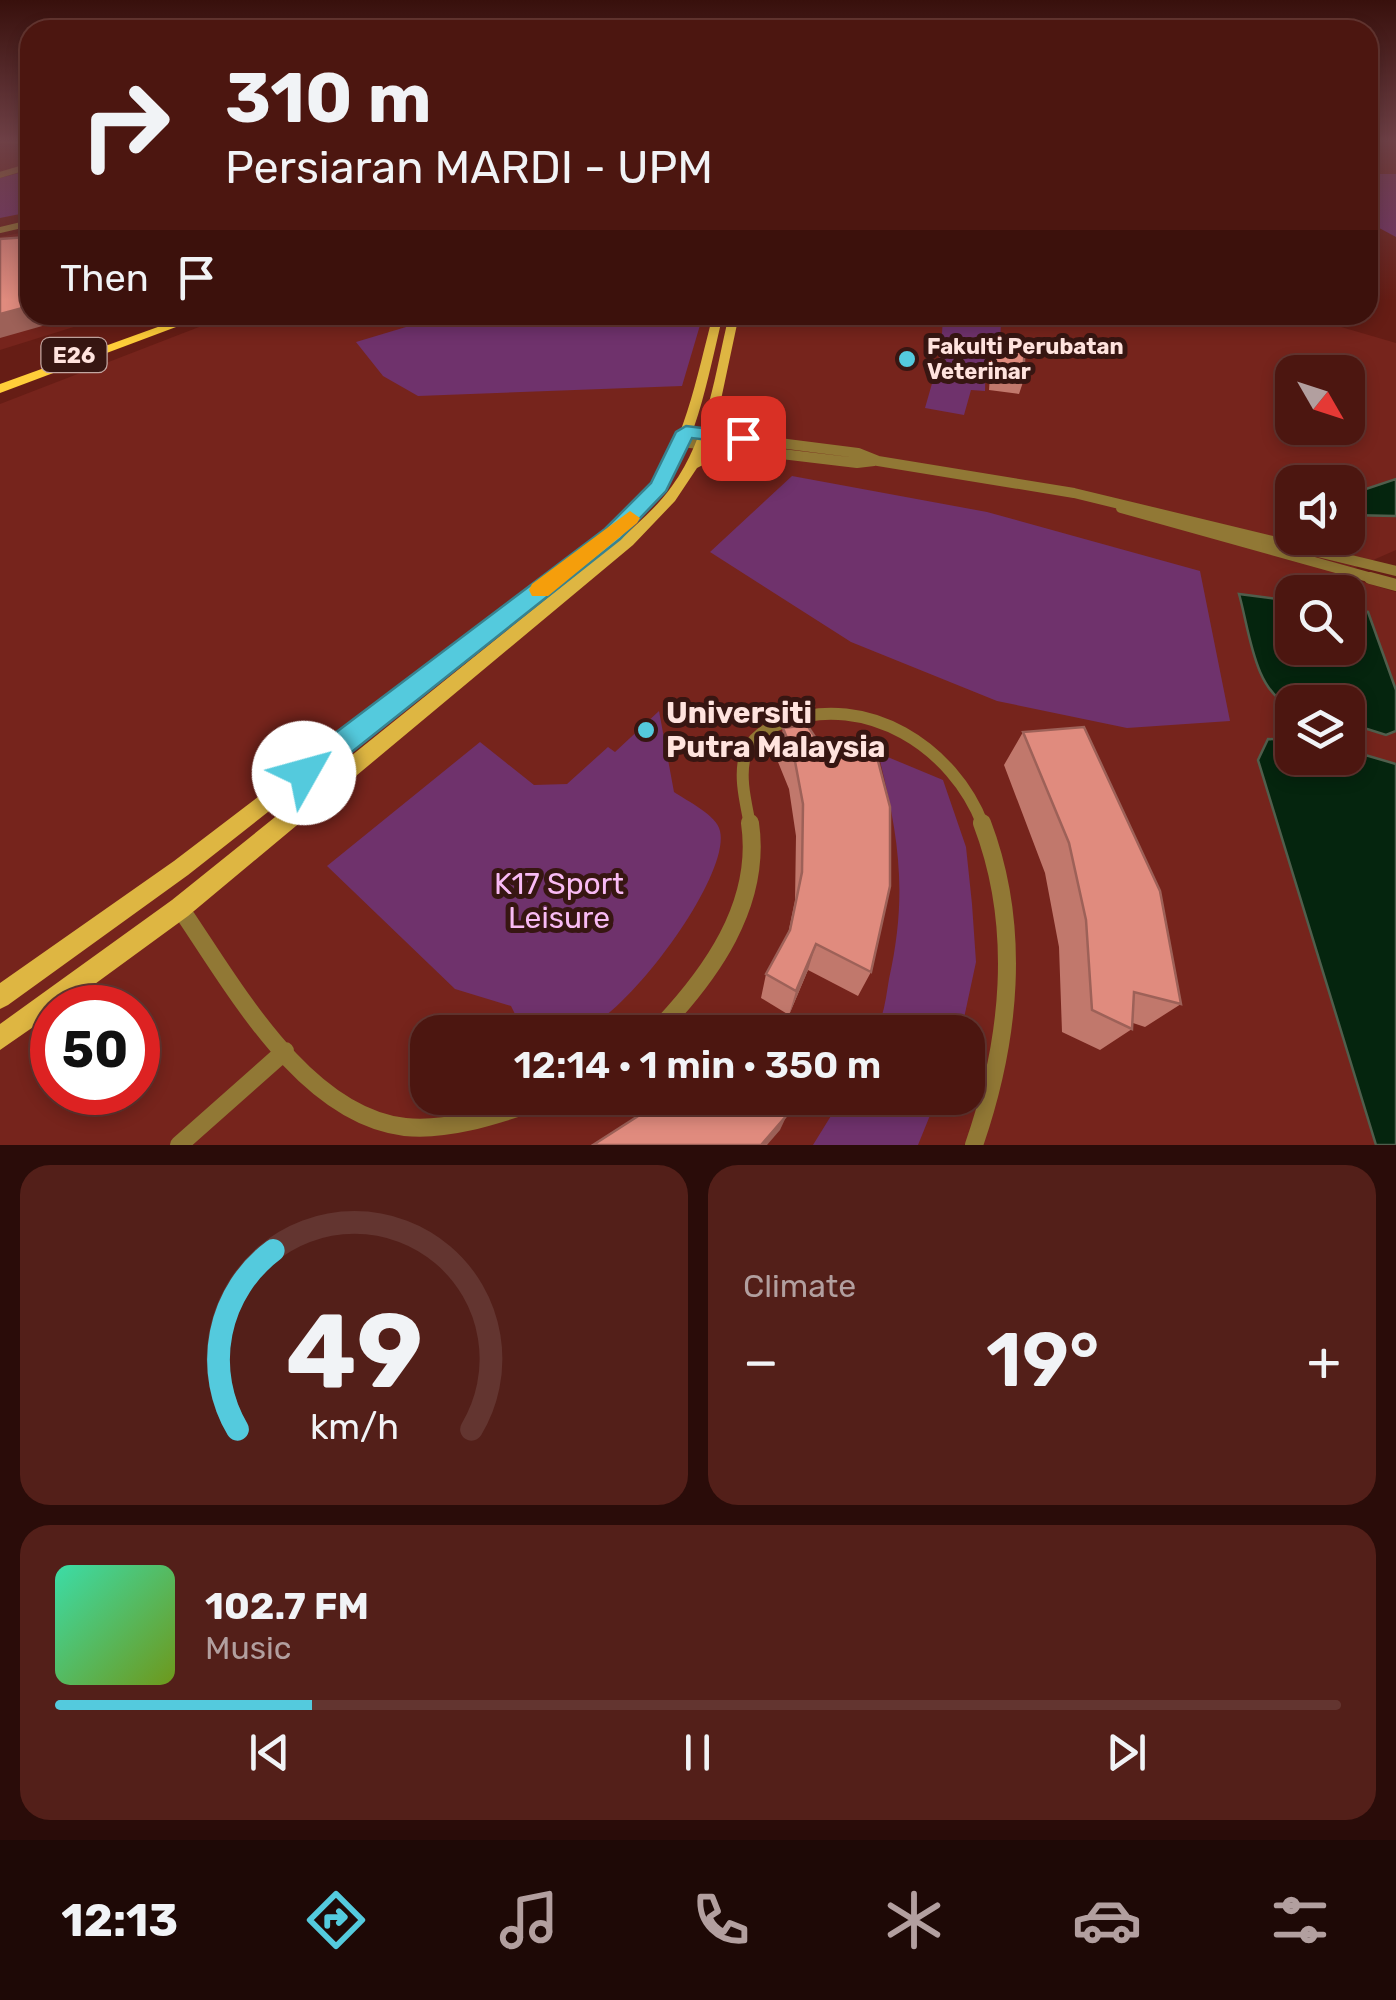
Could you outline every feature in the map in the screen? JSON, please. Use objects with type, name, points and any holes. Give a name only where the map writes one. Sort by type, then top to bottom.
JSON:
[{"type":"highway","name":"E26","points":[[0,381],[155,325]]},
{"type":"highway","name":"E26","points":[[0,389],[175,325]]},
{"type":"highway","points":[[107,350],[187,325]]},
{"type":"main road","points":[[691,466],[716,325]]},
{"type":"main road","points":[[0,997],[181,868],[612,534],[659,486],[712,408],[732,325]]},
{"type":"main road","points":[[0,1038],[180,908],[628,541],[669,499],[691,466],[741,444],[712,408]]},
{"type":"street","points":[[693,438],[856,463],[878,460],[971,472],[1140,505],[1396,571]]},
{"type":"street","points":[[1089,496],[1396,585]]},
{"type":"street","points":[[671,1015],[706,977],[742,907],[752,849],[742,761],[752,742],[781,722],[804,715],[858,713],[884,720],[905,731],[952,772],[987,834],[1000,880],[1008,931],[1004,1046],[985,1109]]},
{"type":"street","points":[[180,908],[285,1051],[336,1102],[404,1127],[493,1115]]},
{"type":"street","points":[[178,1145],[285,1051]]},
{"type":"street","points":[[974,1145],[983,1115]]},
{"type":"shaded area","points":[[20,233],[20,325],[80,325],[0,350],[0,237]]},
{"type":"shaded area","name":"Universiti Putra Malaysia","points":[[204,325],[1334,325],[1396,343],[1396,550],[1339,575],[1275,575],[1275,665],[1365,665],[1365,583],[1396,592],[1396,1145],[0,1145],[0,404]]},
{"type":"shaded area","points":[[1396,479],[1396,516],[1365,515],[1365,489]]},
{"type":"shaded area","points":[[1239,594],[1275,599],[1275,665],[1365,665],[1365,612],[1368,612],[1396,690],[1396,731],[1386,735],[1365,728],[1365,685],[1275,685],[1275,695],[1255,658]]},
{"type":"shaded area","points":[[1268,739],[1275,739],[1275,775],[1365,775],[1365,755],[1396,764],[1396,1145],[1376,1145],[1258,760]]},
{"type":"green space","points":[[0,193],[20,193],[20,214],[0,218]]},
{"type":"green space","points":[[1378,193],[1396,193],[1396,237],[1378,227]]},
{"type":"green space","points":[[413,325],[700,325],[682,386],[418,396],[383,376],[356,342]]},
{"type":"green space","points":[[942,325],[1001,325],[1000,342],[986,341],[985,391],[971,390],[964,415],[925,408],[941,352]]},
{"type":"green space","points":[[792,476],[987,512],[1200,571],[1230,721],[1127,728],[997,701],[851,642],[710,552]]},
{"type":"green space","name":"K17 Sport Leisure","points":[[659,711],[674,792],[708,814],[720,831],[719,852],[692,912],[646,975],[606,1015],[516,1015],[511,1006],[455,989],[327,866],[480,742],[534,785],[567,784],[608,747],[615,752]]},
{"type":"green space","points":[[878,753],[943,780],[966,847],[972,904],[976,962],[965,1015],[882,1015],[898,920],[898,865]]},
{"type":"green space","points":[[832,1115],[930,1115],[918,1145],[813,1145]]},
{"type":"building","points":[[20,238],[20,309],[0,314],[0,239]]},
{"type":"building","points":[[996,335],[1025,339],[1023,382],[992,378]]},
{"type":"building","points":[[807,725],[819,743],[872,738],[890,807],[890,886],[871,972],[816,944],[796,991],[766,974],[790,930],[802,872],[803,804],[794,756],[783,728]]},
{"type":"building","points":[[1084,727],[1160,891],[1181,1004],[1134,992],[1132,1029],[1092,1010],[1086,920],[1069,843],[1023,732]]},
{"type":"building","points":[[640,1115],[787,1115],[761,1145],[593,1145]]},
{"type":"slow traffic","points":[[540,590],[630,518]]},
{"type":"place","name":"Fakulti Perubatan Veterinar","points":[[907,359]]},
{"type":"place","name":"Universiti Putra Malaysia","points":[[646,730]]},
{"type":"route","points":[[304,773],[612,534],[659,486],[686,432],[743,438]]}]
